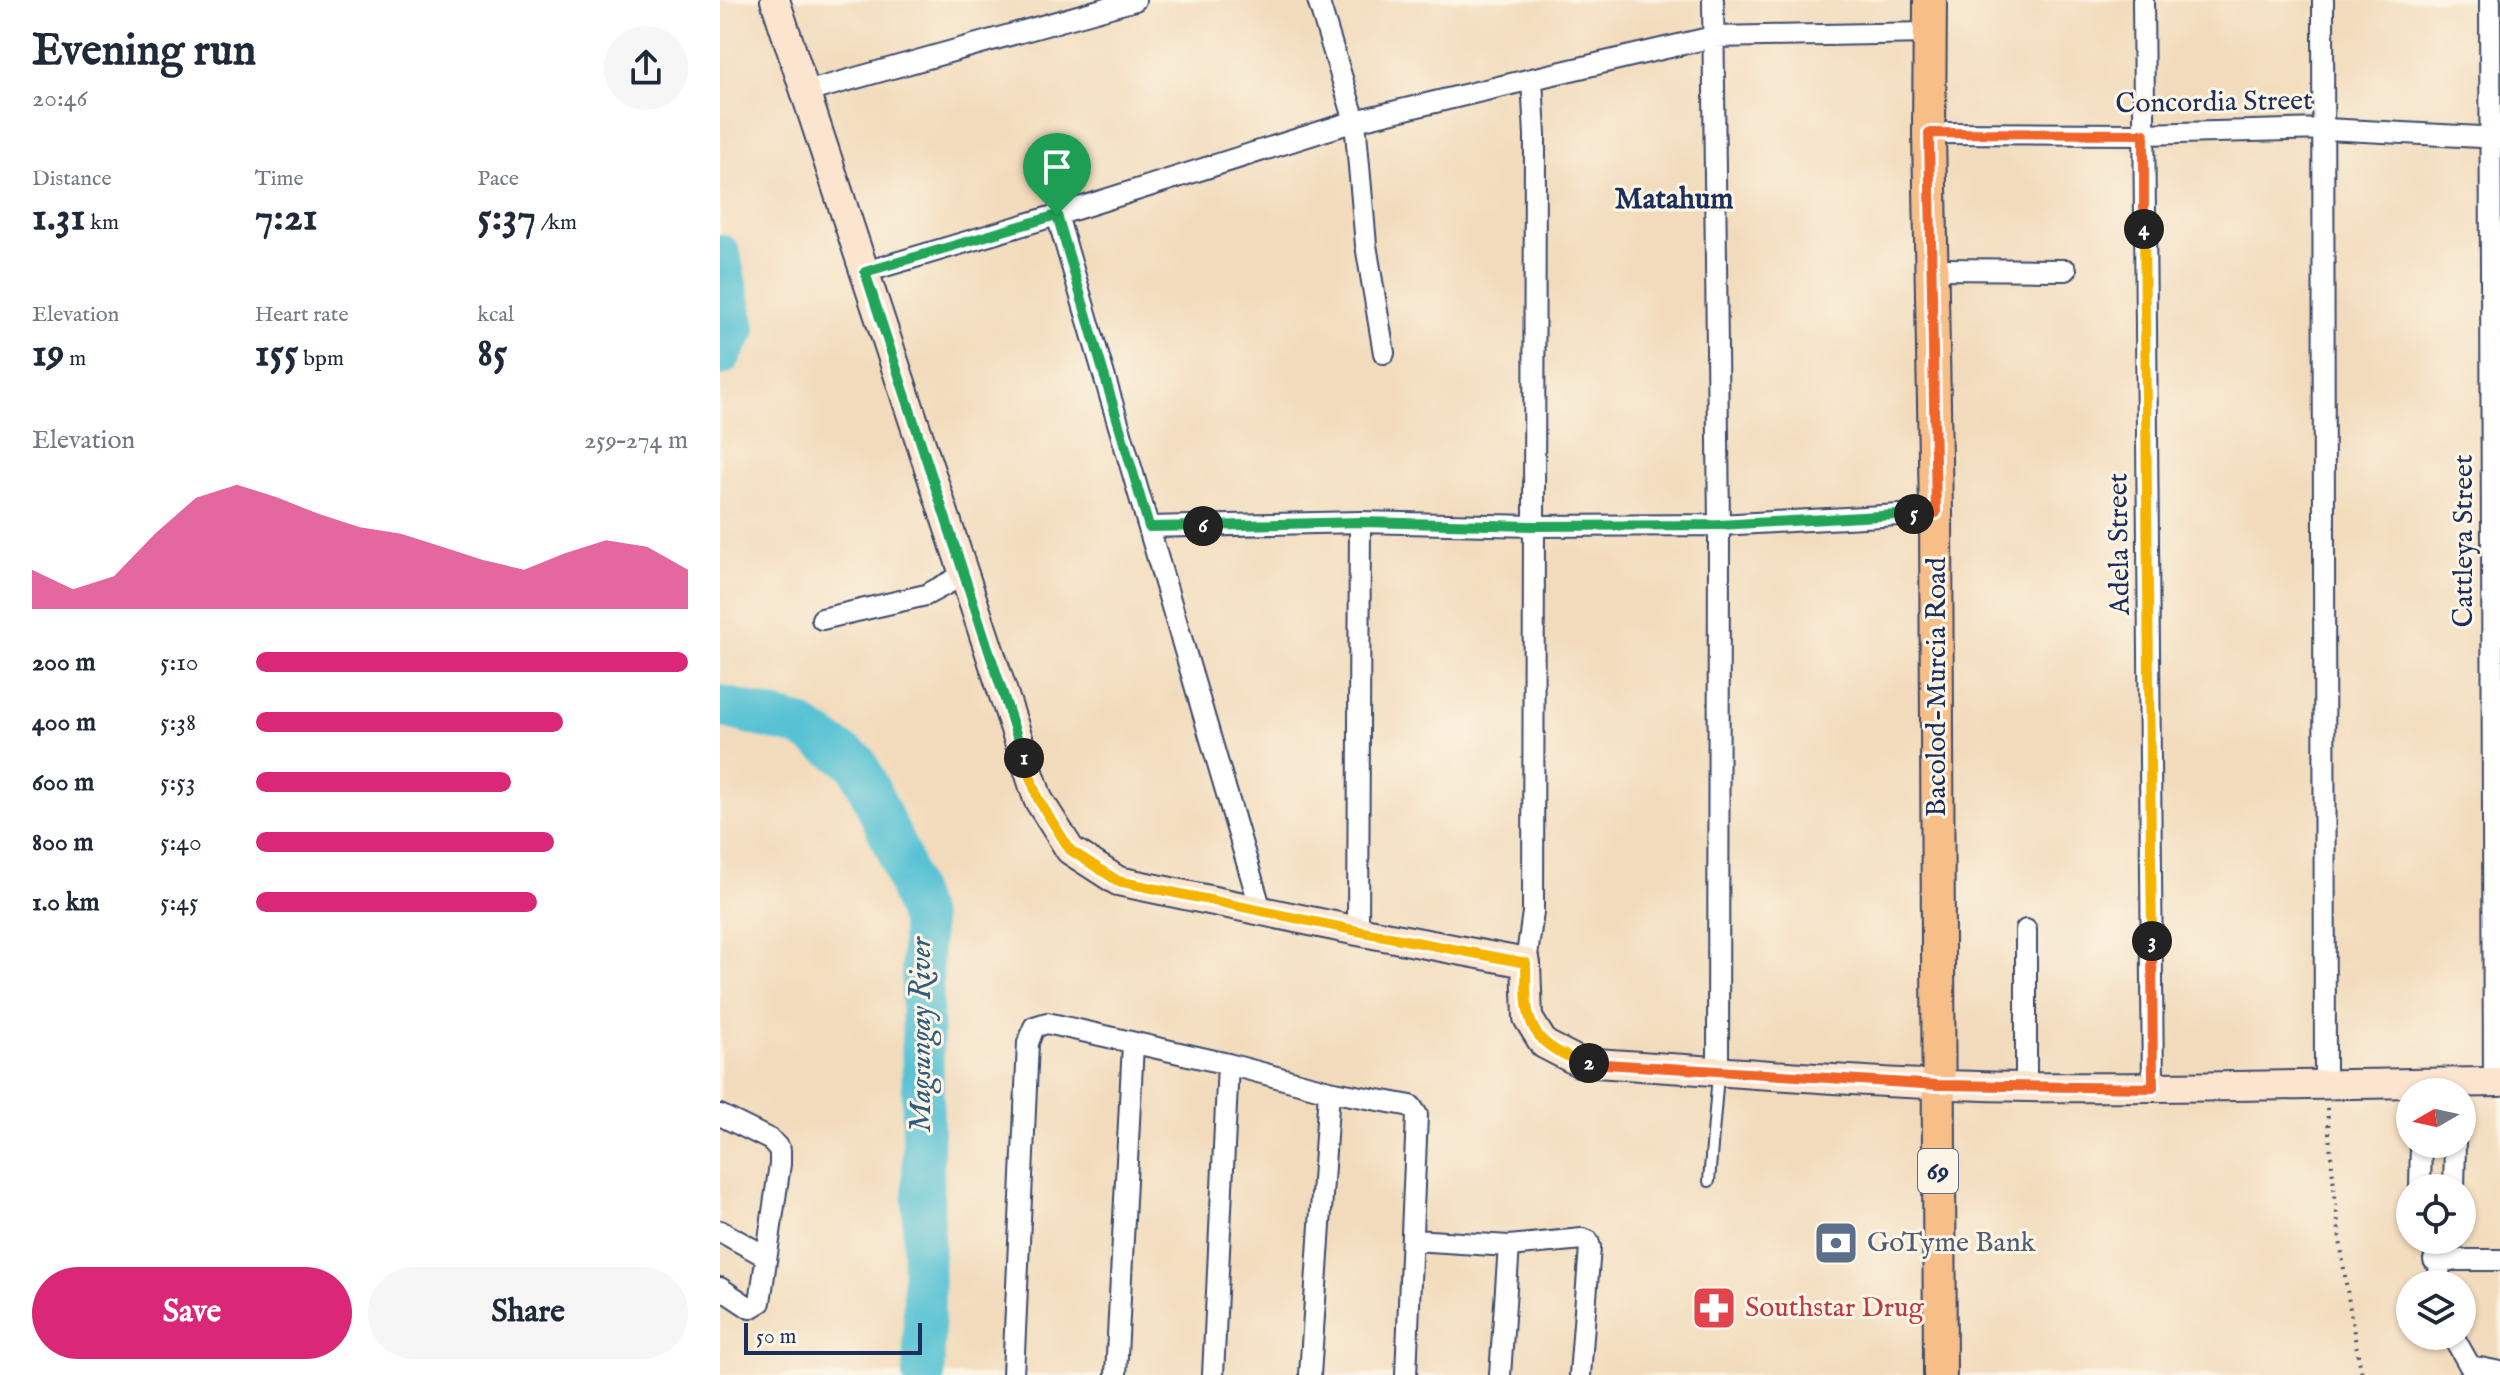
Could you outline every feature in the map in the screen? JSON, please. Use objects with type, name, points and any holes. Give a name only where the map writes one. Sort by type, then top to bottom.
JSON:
[{"type":"main road","name":"Bacolod-Murcia Road","points":[[1930,0],[1940,1375]]},
{"type":"street","points":[[775,0],[1038,799],[1070,850],[1118,881],[1526,963]]},
{"type":"street","points":[[806,92],[1135,0]]},
{"type":"street","points":[[1318,0],[1355,121],[1366,245],[1384,353]]},
{"type":"street","points":[[1713,0],[1719,525],[1718,1070]]},
{"type":"street","name":"Adela Street","points":[[2143,0],[2153,1088]]},
{"type":"street","points":[[2323,0],[2325,1084]]},
{"type":"street","name":"Cattleya Street","points":[[2490,0],[2495,138],[2497,1082]]},
{"type":"street","points":[[865,272],[1355,121],[1713,37],[1930,33]]},
{"type":"street","points":[[1532,79],[1535,135],[1533,912],[1526,963],[1528,1018],[1544,1044],[1579,1062],[1938,1085],[2153,1088],[2325,1084],[2396,1087]]},
{"type":"street","name":"Concordia Street","points":[[1929,133],[2144,134],[2325,129],[2495,138]]},
{"type":"street","points":[[1057,215],[1261,910]]},
{"type":"street","points":[[1932,269],[2066,270]]},
{"type":"street","points":[[1149,527],[1360,522],[1534,526],[1719,525],[1936,513]]},
{"type":"street","points":[[1358,931],[1360,522]]},
{"type":"street","points":[[822,619],[926,595],[963,575]]},
{"type":"street","points":[[2026,930],[2026,1087]]},
{"type":"street","points":[[1013,1375],[1028,1043],[1034,1027],[1047,1023],[1228,1064],[1329,1091],[1411,1106],[1417,1115],[1406,1375]]},
{"type":"street","points":[[1116,1375],[1133,1044]]},
{"type":"street","points":[[1213,1375],[1228,1064]]},
{"type":"street","points":[[2476,1085],[2497,1082]]},
{"type":"street","points":[[1310,1375],[1329,1091]]},
{"type":"street","points":[[720,1115],[771,1140],[780,1150],[760,1302],[750,1308],[720,1288]]},
{"type":"street","points":[[720,1231],[765,1256]]},
{"type":"street","points":[[1413,1240],[1509,1246],[1588,1241],[1580,1375]]},
{"type":"street","points":[[1500,1375],[1509,1246]]},
{"type":"street","points":[[2437,1260],[2500,1260]]},
{"type":"street","points":[[2461,1350],[2473,1371],[2500,1372]]},
{"type":"lane","points":[[1709,1181],[1718,1070]]},
{"type":"path","points":[[2325,1084],[2336,1219],[2362,1375]]},
{"type":"waterway","name":"Magsungay River","points":[[720,255],[735,329],[720,355]]},
{"type":"waterway","name":"Magsungay River","points":[[720,706],[800,726],[857,763],[897,850],[922,924],[924,1375]]},
{"type":"place","name":"GoTyme Bank","points":[[1836,1243]]},
{"type":"place","name":"Southstar Drug","points":[[1714,1308]]},
{"type":"district","name":"Matahum","points":[[1674,200]]},
{"type":"route","points":[[1929,133],[2144,134],[2153,1088],[1938,1085],[1579,1062],[1544,1044],[1528,1018],[1526,963],[1118,881],[1070,850],[1038,799],[865,272],[1057,215],[1149,527],[1360,522],[1534,526],[1719,525],[1936,513],[1929,133]]}]
